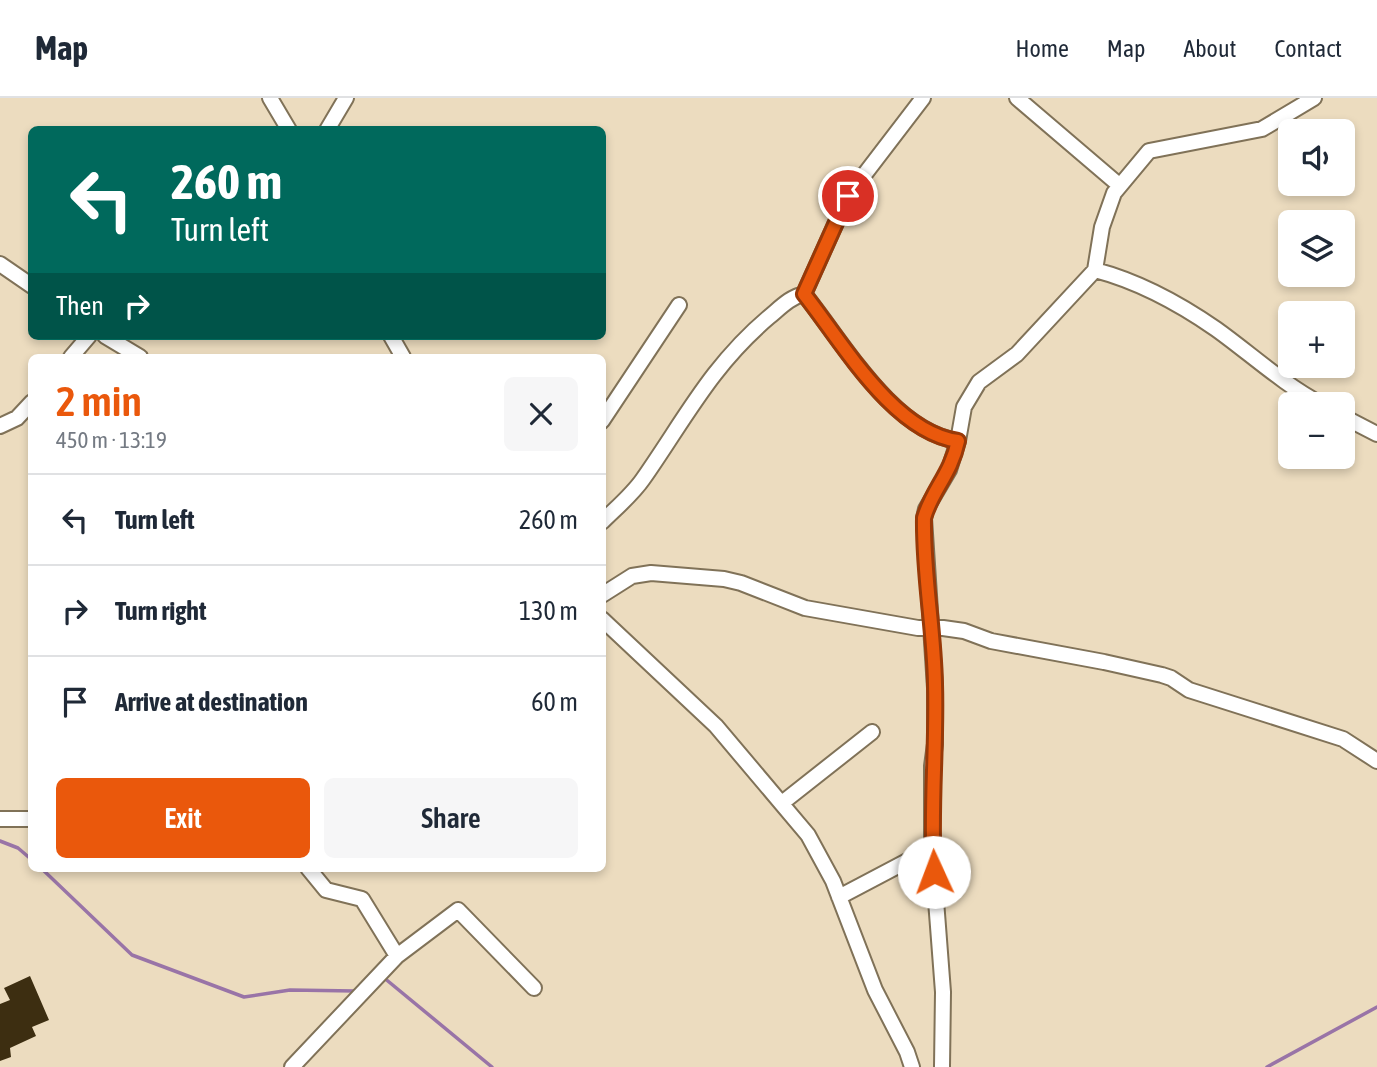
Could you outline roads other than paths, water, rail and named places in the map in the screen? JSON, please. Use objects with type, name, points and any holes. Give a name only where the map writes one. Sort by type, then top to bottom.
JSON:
[{"type":"street","points":[[270,98],[287,126]]},
{"type":"street","points":[[329,126],[346,98]]},
{"type":"street","points":[[804,294],[848,196],[923,98]]},
{"type":"street","points":[[1017,98],[1119,185]]},
{"type":"street","points":[[942,1067],[943,992],[932,848],[935,688],[924,518],[926,509],[949,470],[964,407],[979,382],[1017,354],[1095,270],[1102,227],[1119,185],[1149,151],[1262,129],[1314,98]]},
{"type":"street","points":[[0,264],[28,283]]},
{"type":"street","points":[[1095,270],[1142,287],[1216,329],[1251,358],[1303,392]]},
{"type":"street","points":[[804,294],[883,397],[899,412],[935,435],[958,441]]},
{"type":"street","points":[[606,518],[642,481],[700,391],[748,334],[794,296],[804,294]]},
{"type":"street","points":[[606,415],[679,305]]},
{"type":"street","points":[[74,354],[86,340]]},
{"type":"street","points":[[111,340],[134,354]]},
{"type":"street","points":[[0,426],[17,418],[28,406]]},
{"type":"street","points":[[1355,423],[1377,434]]},
{"type":"street","points":[[606,592],[632,576],[651,573],[724,579],[805,608],[896,625],[964,631],[991,641],[1162,675],[1189,690],[1343,739],[1377,761]]},
{"type":"street","points":[[606,623],[738,749],[816,847],[839,897],[875,990],[912,1067]]},
{"type":"street","points":[[782,803],[872,732]]},
{"type":"street","points":[[0,819],[28,819]]},
{"type":"street","points":[[839,897],[932,848]]},
{"type":"street","points":[[311,872],[326,890],[362,899],[397,956]]},
{"type":"street","points":[[292,1067],[397,956],[458,911],[534,988]]},
{"type":"waterway","points":[[0,841],[18,848],[28,857]]},
{"type":"waterway","points":[[45,872],[132,955],[244,997],[290,990],[355,991]]},
{"type":"waterway","points":[[383,977],[492,1067]]},
{"type":"waterway","points":[[1267,1067],[1377,1007]]}]
